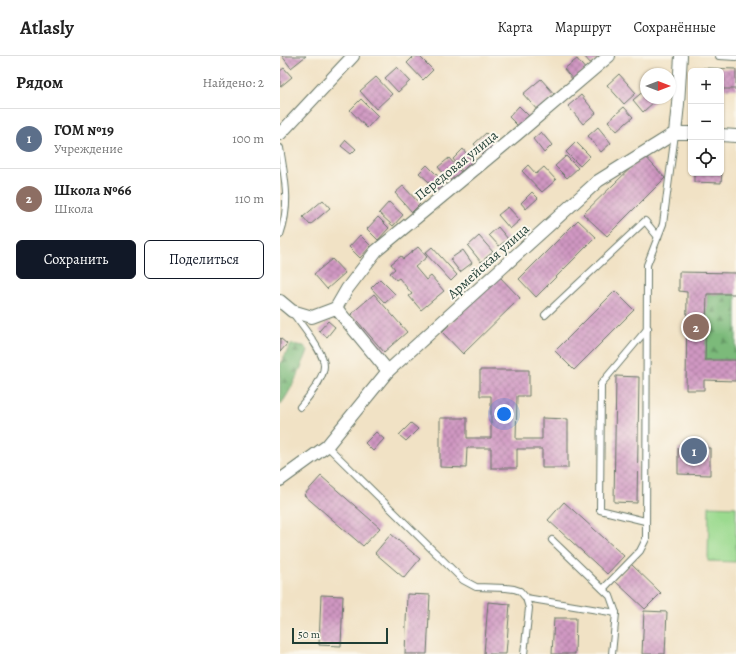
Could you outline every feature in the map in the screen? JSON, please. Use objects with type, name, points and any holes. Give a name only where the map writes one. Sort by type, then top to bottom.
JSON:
[{"type":"street","points":[[280,134],[353,56]]},
{"type":"street","name":"Передовая улица","points":[[336,308],[347,289],[376,251],[516,135],[608,56]]},
{"type":"street","points":[[679,57],[675,133],[688,133]]},
{"type":"street","name":"Армейская улица","points":[[281,478],[327,446],[388,371],[598,182],[675,133]]},
{"type":"street","points":[[724,135],[736,136]]},
{"type":"street","points":[[280,301],[292,311],[312,317],[336,308],[388,371]]},
{"type":"lane","points":[[719,56],[736,57]]},
{"type":"lane","points":[[603,589],[640,551],[646,539],[648,328],[647,265],[663,224],[675,133]]},
{"type":"lane","points":[[280,148],[287,193],[285,222],[280,235]]},
{"type":"lane","points":[[545,315],[645,221],[658,237]]},
{"type":"lane","points":[[292,311],[323,355],[324,367],[312,392],[300,407]]},
{"type":"lane","points":[[645,521],[600,510],[601,384],[648,328]]},
{"type":"lane","points":[[327,446],[463,580],[476,587],[506,588],[520,591],[526,598],[529,608],[524,654]]},
{"type":"lane","points":[[552,540],[610,596],[616,613],[612,654]]},
{"type":"lane","points":[[526,598],[616,613]]},
{"type":"green space","points":[[707,294],[736,294],[736,360],[705,360]]},
{"type":"green space","points":[[291,344],[304,346],[308,351],[292,387],[280,405],[280,364]]},
{"type":"green space","points":[[709,506],[736,507],[736,562],[708,561]]},
{"type":"building","points":[[282,56],[306,56],[291,68]]},
{"type":"building","points":[[414,56],[419,56],[433,70],[423,80],[407,63]]},
{"type":"building","points":[[584,56],[600,56],[591,64]]},
{"type":"building","points":[[577,59],[586,70],[573,80],[564,69]]},
{"type":"building","points":[[397,67],[410,81],[398,92],[385,78]]},
{"type":"building","points":[[284,68],[292,77],[280,87],[280,71]]},
{"type":"building","points":[[724,69],[736,69],[736,89],[724,89]]},
{"type":"building","points":[[619,74],[636,93],[624,104],[607,85]]},
{"type":"building","points":[[376,77],[392,94],[376,109],[360,91]]},
{"type":"building","points":[[541,79],[555,95],[538,111],[523,94]]},
{"type":"building","points":[[640,94],[640,104],[652,104],[643,112],[633,100]]},
{"type":"building","points":[[581,95],[596,113],[583,124],[568,106]]},
{"type":"building","points":[[361,99],[378,116],[367,128],[350,110]]},
{"type":"building","points":[[519,106],[530,117],[519,127],[509,117]]},
{"type":"building","points":[[624,107],[633,117],[617,131],[608,121]]},
{"type":"building","points":[[598,127],[611,143],[601,152],[588,136]]},
{"type":"building","points":[[541,132],[552,145],[544,153],[533,139]]},
{"type":"building","points":[[486,133],[496,145],[484,155],[474,144]]},
{"type":"building","points":[[346,140],[356,149],[351,154],[341,146]]},
{"type":"building","points":[[576,142],[590,156],[580,166],[566,152]]},
{"type":"building","points":[[463,149],[472,161],[462,171],[453,159]]},
{"type":"building","points":[[644,155],[665,178],[607,236],[583,214]]},
{"type":"building","points":[[566,156],[578,168],[567,178],[555,166]]},
{"type":"building","points":[[449,158],[461,172],[450,181],[438,167]]},
{"type":"building","points":[[427,165],[445,183],[438,190],[419,173]]},
{"type":"building","points":[[528,165],[536,174],[544,167],[556,180],[542,192],[522,171]]},
{"type":"building","points":[[694,176],[722,176],[721,183],[694,182]]},
{"type":"building","points":[[403,186],[420,204],[412,212],[395,193]]},
{"type":"building","points":[[532,192],[538,198],[526,209],[521,203]]},
{"type":"building","points":[[323,200],[330,208],[310,225],[303,217]]},
{"type":"building","points":[[389,202],[403,215],[393,226],[379,213]]},
{"type":"building","points":[[508,207],[520,220],[510,229],[498,215]]},
{"type":"building","points":[[378,217],[389,228],[378,240],[367,229]]},
{"type":"building","points":[[578,220],[596,237],[536,297],[519,279]]},
{"type":"building","points":[[498,227],[508,239],[499,246],[489,235]]},
{"type":"building","points":[[360,235],[371,246],[360,258],[349,247]]},
{"type":"building","points":[[479,236],[493,252],[481,262],[468,246]]},
{"type":"building","points":[[418,247],[427,257],[415,267],[426,280],[431,276],[444,291],[421,310],[409,296],[412,294],[399,278],[396,280],[390,273],[395,269],[391,264],[401,256],[403,259]]},
{"type":"building","points":[[432,247],[457,275],[451,281],[425,253]]},
{"type":"building","points":[[463,250],[472,263],[460,272],[450,259]]},
{"type":"building","points":[[332,259],[345,273],[327,289],[314,274]]},
{"type":"building","points":[[679,272],[736,273],[736,294],[707,294],[705,360],[736,360],[736,381],[704,380],[704,390],[686,390],[687,292],[679,291]]},
{"type":"building","points":[[499,276],[520,298],[463,354],[442,332]]},
{"type":"building","points":[[380,279],[395,294],[385,303],[371,288]]},
{"type":"building","points":[[615,291],[634,310],[574,370],[555,351]]},
{"type":"building","points":[[374,294],[407,332],[384,352],[351,314]]},
{"type":"building","points":[[328,321],[335,327],[327,337],[319,331]]},
{"type":"building","points":[[280,338],[287,344],[280,352]]},
{"type":"building","points":[[480,370],[529,370],[529,396],[517,396],[516,439],[542,439],[542,418],[568,419],[568,468],[542,468],[542,449],[517,449],[517,468],[491,468],[491,448],[467,448],[466,468],[440,467],[440,418],[467,418],[467,438],[491,438],[491,396],[480,396]]},
{"type":"building","points":[[616,376],[639,377],[637,503],[614,502]]},
{"type":"building","points":[[411,423],[418,429],[406,441],[399,435]]},
{"type":"building","points":[[376,432],[384,439],[373,451],[365,443]]},
{"type":"building","points":[[678,448],[710,448],[710,475],[678,474]]},
{"type":"building","points":[[321,476],[380,528],[363,546],[304,495]]},
{"type":"building","points":[[564,502],[624,556],[607,574],[548,520]]},
{"type":"building","points":[[391,534],[420,559],[404,578],[375,553]]},
{"type":"building","points":[[631,564],[661,593],[645,609],[615,581]]},
{"type":"building","points":[[407,594],[430,595],[427,654],[405,654]]},
{"type":"building","points":[[321,595],[343,596],[341,646],[319,645]]},
{"type":"building","points":[[488,602],[510,604],[506,654],[484,654]]},
{"type":"building","points":[[644,611],[667,612],[665,654],[642,654]]},
{"type":"building","points":[[554,618],[576,618],[575,654],[552,654]]},
{"type":"place","name":"Школа №66","points":[[696,327]]},
{"type":"place","name":"ГОМ №19","points":[[694,451]]}]
